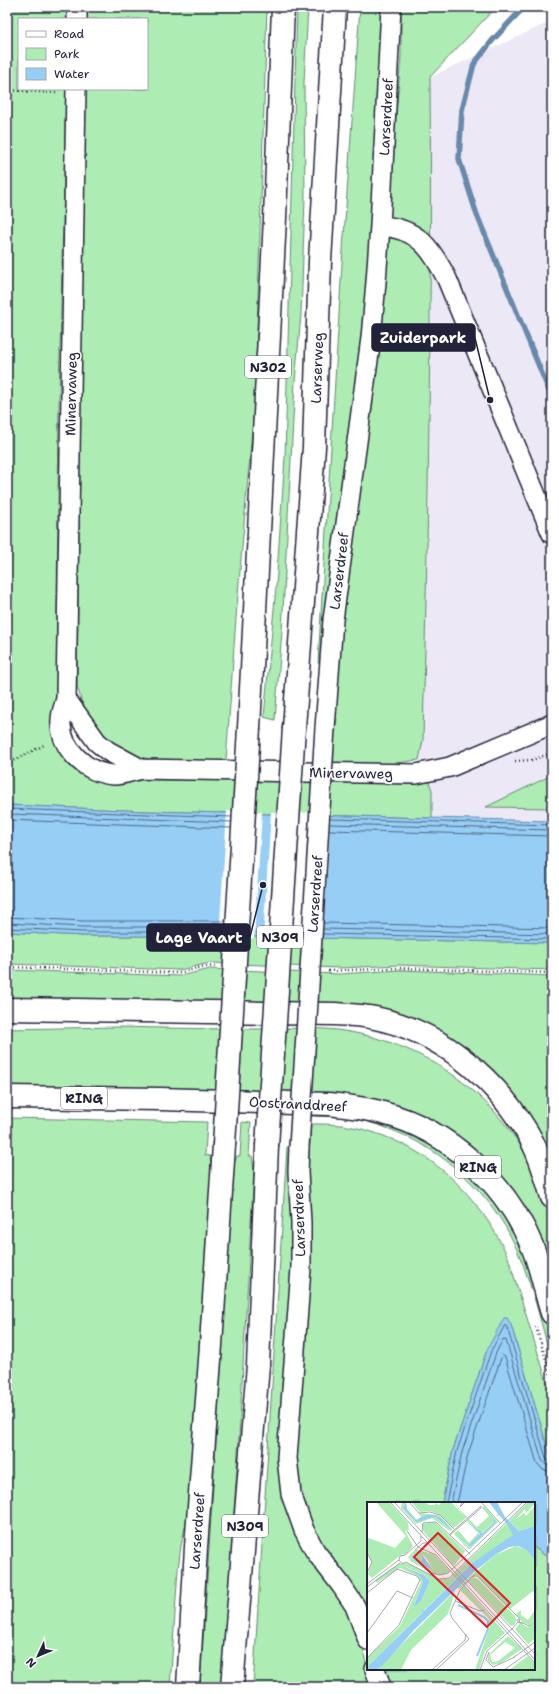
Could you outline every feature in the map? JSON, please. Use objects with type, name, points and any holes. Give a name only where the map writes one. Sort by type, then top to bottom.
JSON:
[{"type":"main road","name":"N302","points":[[249,728],[275,218],[283,7]]},
{"type":"main road","name":"Larserweg","points":[[232,1687],[258,1365],[267,1146],[314,447],[320,261],[335,7]]},
{"type":"main road","name":"Larserdreef","points":[[188,1687],[196,1547],[224,1145],[249,728]]},
{"type":"main road","points":[[7,1009],[335,1014],[374,1018],[404,1026],[426,1036],[458,1055],[493,1088],[512,1110],[527,1132],[538,1154],[552,1197]]},
{"type":"main road","name":"Oostranddreef","points":[[7,1097],[160,1099],[329,1104],[355,1107],[384,1113],[414,1124],[442,1138],[462,1153],[496,1186],[510,1206],[532,1247],[543,1317]]},
{"type":"street","points":[[77,7],[77,18]]},
{"type":"street","name":"Larserdreef","points":[[367,1637],[355,1606],[307,1538],[295,1509],[288,1476],[288,1458],[301,1268],[298,1172],[299,1147],[325,728],[333,620],[371,338],[380,226],[391,7]]},
{"type":"street","name":"Minervaweg","points":[[70,91],[66,699],[61,720],[61,728],[68,746],[81,762],[96,771],[114,775],[141,769],[416,774],[450,767],[552,724]]},
{"type":"street","points":[[380,226],[399,229],[415,235],[423,241],[436,257],[447,278],[552,534]]},
{"type":"street","name":"Minervaweg","points":[[66,699],[97,742],[113,754],[141,769]]},
{"type":"street","points":[[375,1670],[381,1687]]},
{"type":"path","points":[[7,90],[70,91]]},
{"type":"path","points":[[7,764],[50,742]]},
{"type":"path","points":[[511,760],[532,760],[552,753]]},
{"type":"path","points":[[543,1317],[552,1379]]},
{"type":"shaded area","points":[[552,21],[552,821],[432,818],[432,790],[419,760],[423,740],[431,307],[430,77]]},
{"type":"green space","points":[[7,7],[68,7],[68,18],[18,18],[18,90],[66,90],[59,396],[57,741],[104,780],[226,780],[411,784],[429,782],[432,790],[432,818],[146,811],[7,805]]},
{"type":"green space","points":[[88,7],[267,7],[255,395],[236,618],[226,761],[150,759],[139,757],[109,742],[84,710],[77,686],[85,90],[148,90],[148,18],[87,18]]},
{"type":"green space","points":[[297,7],[308,7],[304,83],[305,198],[301,315],[295,382],[282,631],[275,720],[264,717],[276,587],[285,457]]},
{"type":"green space","points":[[360,7],[383,7],[368,296],[323,664],[318,663],[342,264]]},
{"type":"green space","points":[[401,7],[496,7],[430,77],[430,326],[428,491],[423,740],[419,760],[388,764],[330,763],[337,719],[334,718],[334,696],[390,188],[401,56]]},
{"type":"green space","points":[[552,775],[552,808],[486,807]]},
{"type":"green space","points":[[7,932],[83,936],[216,936],[552,943],[552,970],[399,965],[340,968],[210,963],[180,970],[7,964]]},
{"type":"green space","points":[[210,969],[340,974],[400,970],[552,976],[552,1177],[540,1147],[414,1025],[7,1000],[7,970],[180,976]]},
{"type":"green space","points":[[117,1027],[236,1029],[306,1028],[337,1030],[384,1040],[428,1059],[448,1071],[485,1101],[501,1119],[525,1153],[539,1178],[552,1218],[552,1293],[532,1232],[414,1115],[7,1087],[7,1029]]},
{"type":"green space","points":[[312,1111],[371,1118],[417,1135],[457,1161],[503,1210],[531,1267],[552,1337],[552,1362],[534,1297],[517,1250],[499,1216],[471,1182],[437,1154],[418,1142],[399,1133],[378,1125],[348,1117],[312,1116]]},
{"type":"green space","points":[[7,1118],[207,1122],[205,1155],[210,1156],[211,1167],[190,1504],[181,1546],[178,1569],[170,1687],[7,1687]]},
{"type":"green space","points":[[242,1122],[251,1123],[249,1156],[252,1156],[254,1170],[239,1437],[222,1687],[200,1687],[234,1164],[237,1156],[240,1156]]},
{"type":"green space","points":[[311,1124],[342,1125],[370,1131],[396,1141],[420,1154],[442,1170],[462,1188],[495,1232],[508,1257],[552,1398],[552,1463],[511,1325],[487,1350],[453,1450],[442,1502],[367,1502],[367,1616],[307,1521],[295,1475],[306,1158],[309,1158]]},
{"type":"green space","points":[[287,1147],[292,1147],[294,1230],[280,1453],[362,1646],[372,1687],[253,1687]]},
{"type":"green space","points":[[535,1548],[552,1561],[552,1687],[387,1687],[383,1670],[535,1670]]},
{"type":"water","points":[[7,805],[146,811],[552,821],[552,943],[216,936],[83,936],[7,932]]},
{"type":"water","points":[[504,1318],[507,1318],[511,1325],[552,1463],[552,1561],[535,1548],[535,1502],[442,1502],[453,1450],[487,1350]]},
{"type":"pier","points":[[227,811],[262,812],[254,938],[219,938]]},
{"type":"pier","points":[[271,812],[331,813],[323,940],[263,939]]},
{"type":"waterway","points":[[524,7],[492,41],[474,64],[462,110],[459,159],[477,215],[552,398]]},
{"type":"place","name":"Zuiderpark","points":[[490,400]]},
{"type":"place","name":"Lage Vaart","points":[[263,885]]}]
